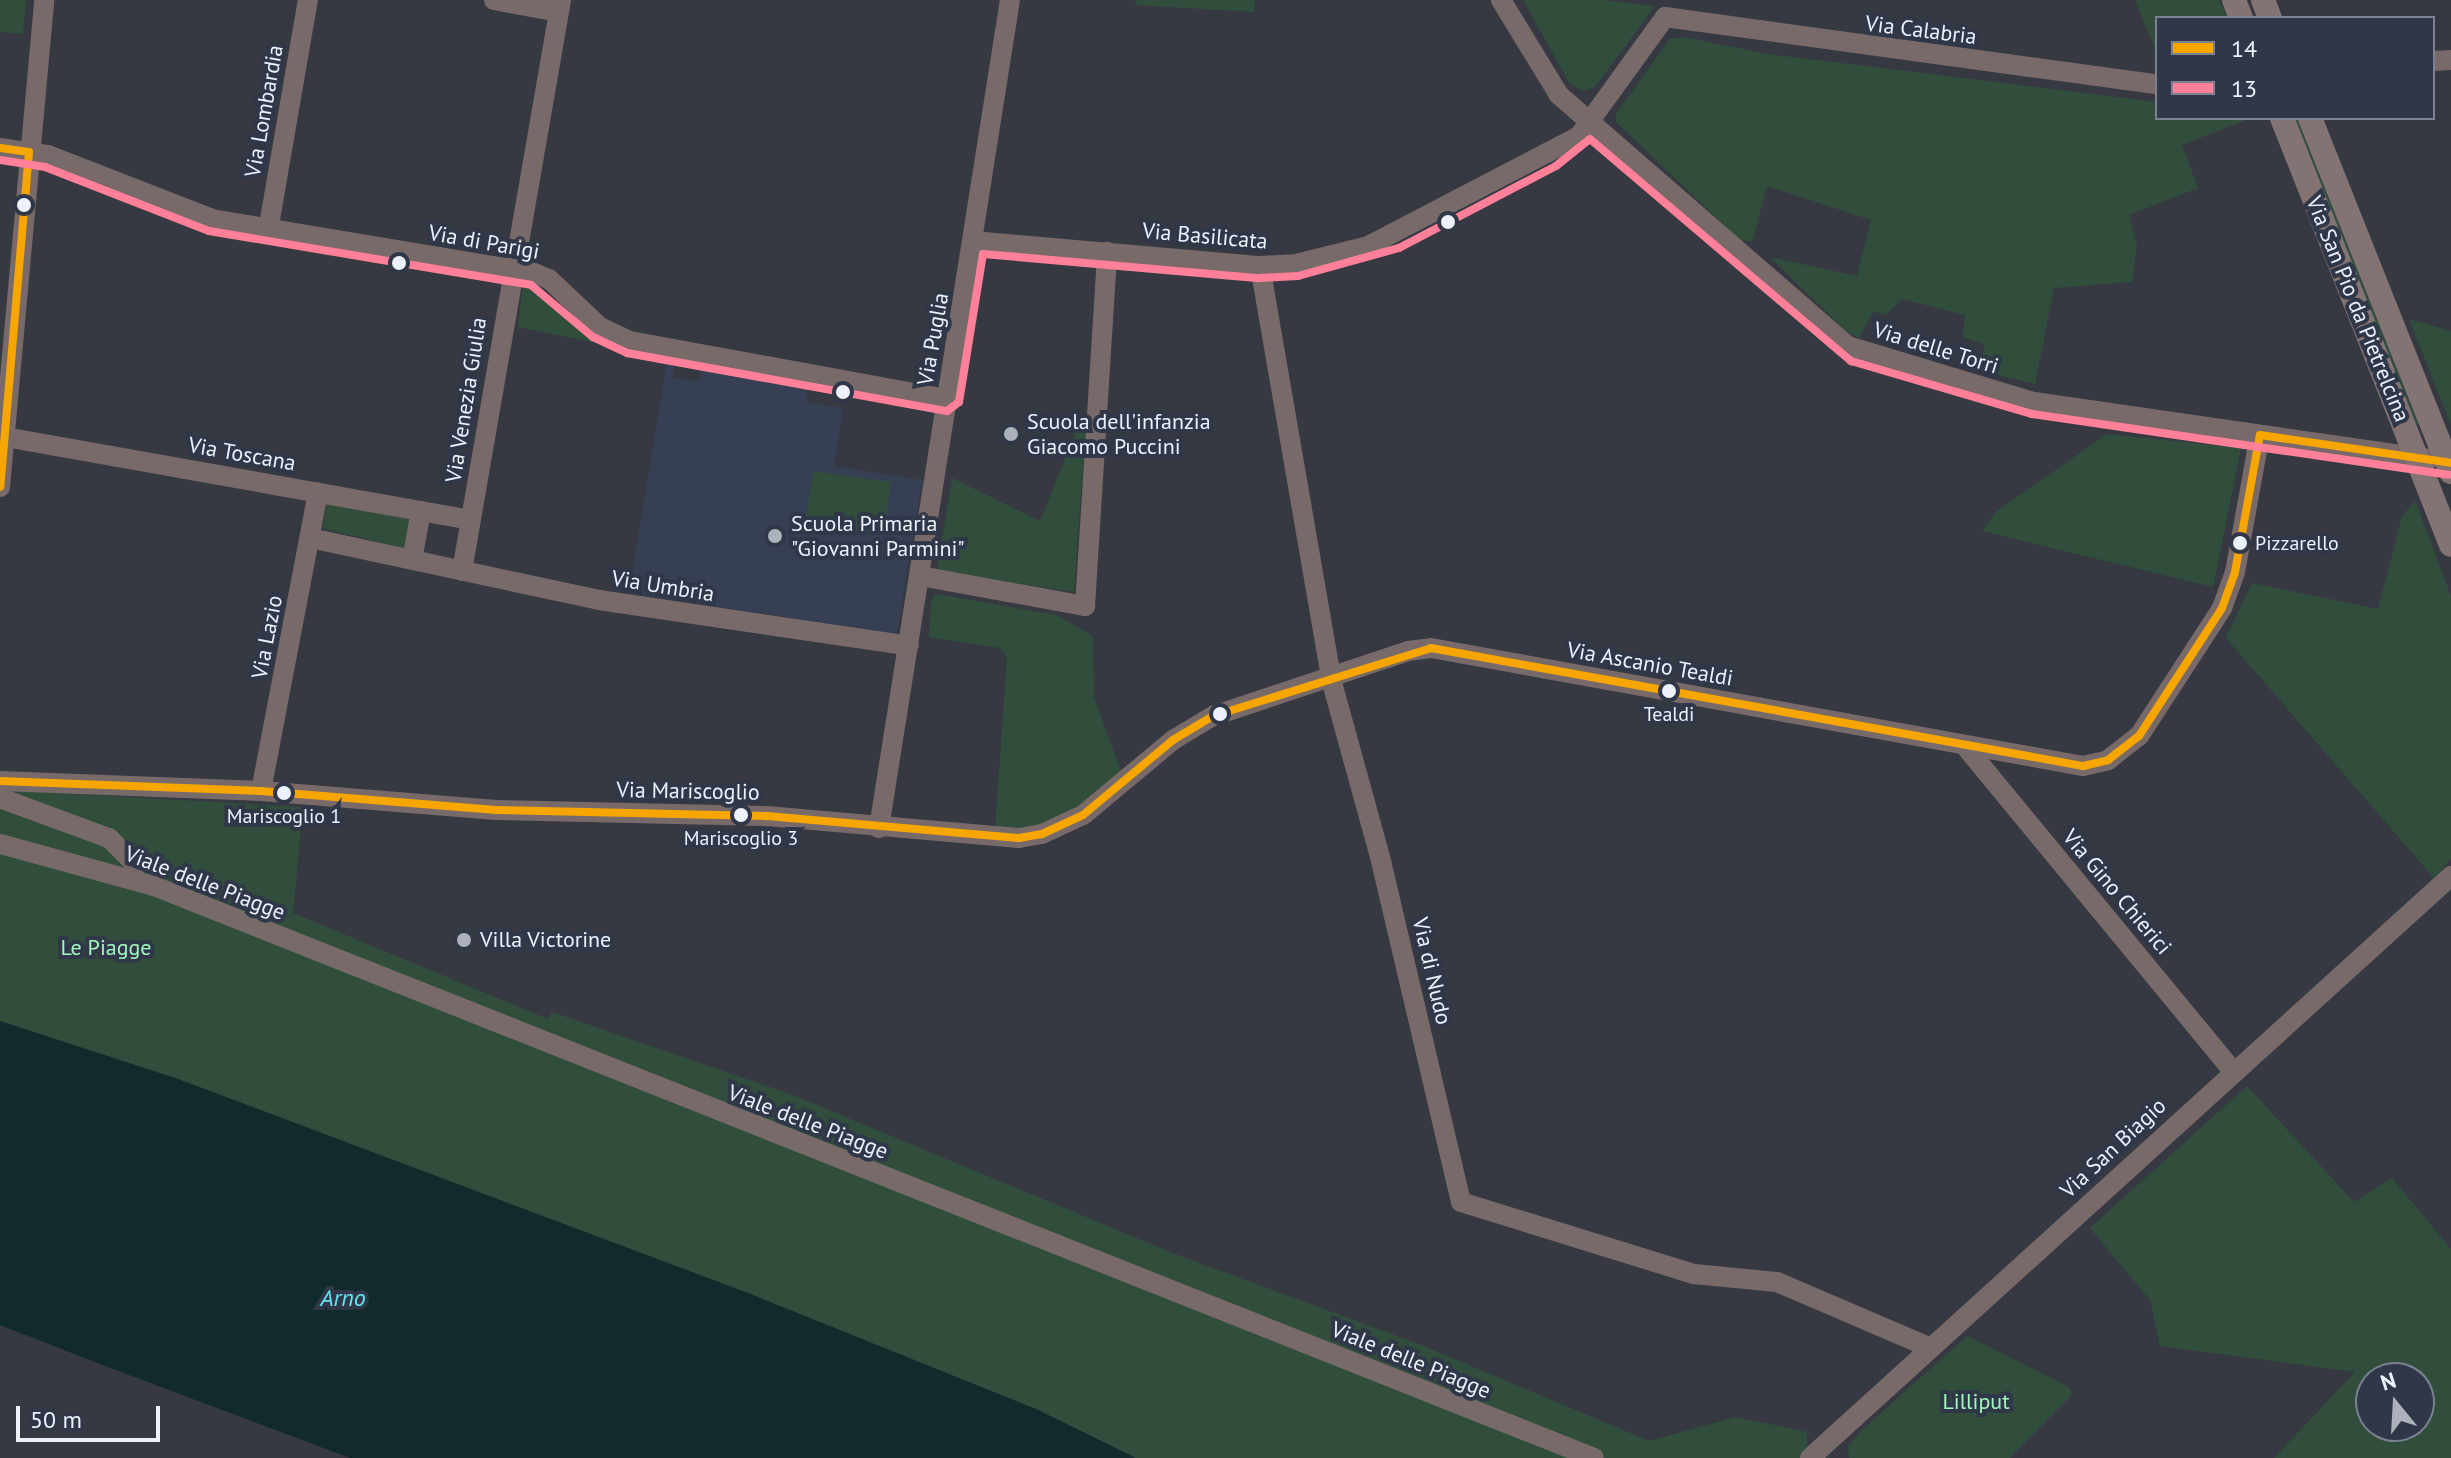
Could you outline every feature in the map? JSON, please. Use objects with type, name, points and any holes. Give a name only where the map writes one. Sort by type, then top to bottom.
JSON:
[{"type":"main road","name":"Via San Pio da Pietrelcina","points":[[2283,120],[2451,545]]},
{"type":"main road","name":"Via San Pio da Pietrelcina","points":[[2311,120],[2450,465]]},
{"type":"street","points":[[0,487],[44,0]]},
{"type":"street","name":"Via Lombardia","points":[[268,231],[308,0]]},
{"type":"street","points":[[494,0],[560,6]]},
{"type":"street","name":"Via Puglia","points":[[879,828],[1010,0]]},
{"type":"street","name":"Via delle Torri","points":[[1501,0],[1559,95],[1848,346],[2034,402],[2416,456],[2450,465]]},
{"type":"street","name":"Via Venezia Giulia","points":[[462,571],[510,268],[560,6]]},
{"type":"street","name":"Via Calabria","points":[[1590,124],[1667,8],[2155,84]]},
{"type":"street","name":"Via Basilicata","points":[[973,241],[1260,266],[1296,264],[1381,242],[1550,155],[1590,124]]},
{"type":"street","name":"Via di Parigi","points":[[0,148],[29,152],[196,214],[268,231],[510,268],[549,279],[600,327],[622,339],[947,399]]},
{"type":"street","points":[[920,576],[1085,606],[1107,252]]},
{"type":"street","name":"Via di Nudo","points":[[1260,266],[1331,679],[1381,861],[1461,1202],[1694,1274],[1777,1282],[1929,1347]]},
{"type":"street","name":"Via Ascanio Tealdi","points":[[1331,679],[1408,651],[1431,648],[2083,766],[2108,760],[2139,736],[2206,637],[2229,591],[2260,435]]},
{"type":"street","name":"Via Toscana","points":[[5,437],[471,520]]},
{"type":"street","name":"Via Lazio","points":[[261,791],[318,492]]},
{"type":"street","points":[[412,560],[421,511]]},
{"type":"street","name":"Via Umbria","points":[[310,538],[651,610],[909,646]]},
{"type":"street","name":"Via Mariscoglio","points":[[0,781],[261,791],[496,810],[767,816],[994,838],[1042,834],[1083,815],[1202,721],[1331,679]]},
{"type":"street","name":"Via Gino Chierici","points":[[1965,746],[2232,1070]]},
{"type":"street","points":[[0,798],[109,838],[134,863],[134,879]]},
{"type":"street","name":"Viale delle Piagge","points":[[0,844],[134,879],[1594,1458]]},
{"type":"street","name":"Via San Biagio","points":[[1810,1458],[2232,1070],[2403,922],[2451,876]]},
{"type":"shaded area","name":"Scuola Primaria \"Giovanni Parmini\"","points":[[667,362],[674,364],[672,378],[700,382],[702,367],[808,387],[806,402],[843,408],[834,466],[922,480],[897,634],[629,593]]},
{"type":"green space","points":[[0,0],[26,0],[23,34],[0,32]]},
{"type":"green space","points":[[1136,0],[1255,0],[1254,12],[1135,5]]},
{"type":"green space","points":[[1523,0],[1603,0],[1655,6],[1595,87],[1584,91],[1570,84]]},
{"type":"green space","points":[[2135,0],[2219,0],[2226,16],[2155,16],[2155,49]]},
{"type":"green space","points":[[1683,37],[1768,54],[2155,102],[2155,120],[2246,120],[2182,145],[2198,188],[2129,215],[2137,246],[2132,282],[2054,288],[2035,384],[1978,370],[1985,345],[1963,337],[1965,315],[1902,299],[1886,315],[1874,311],[1859,338],[1846,331],[1770,257],[1857,276],[1871,220],[1767,186],[1752,242],[1740,240],[1616,122],[1616,114],[1670,39]]},
{"type":"green space","points":[[2291,120],[2301,120],[2419,424],[2415,424]]},
{"type":"green space","points":[[523,286],[541,289],[593,342],[518,327]]},
{"type":"green space","points":[[2409,319],[2451,331],[2451,425]]},
{"type":"green space","points":[[1080,422],[1086,424],[1074,592],[937,571],[952,478],[1040,521]]},
{"type":"green space","points":[[2107,434],[2241,448],[2213,587],[1982,531],[1997,511]]},
{"type":"green space","points":[[813,471],[891,482],[884,536],[805,525]]},
{"type":"green space","points":[[2415,501],[2451,596],[2451,859],[2434,878],[2226,638],[2252,583],[2378,609],[2402,516]]},
{"type":"green space","points":[[327,503],[412,520],[406,549],[322,528]]},
{"type":"green space","points":[[936,594],[1056,615],[1093,636],[1094,698],[1121,771],[1068,815],[1029,829],[995,830],[1007,658],[1000,648],[929,637],[931,600]]},
{"type":"green space","name":"Le Piagge","points":[[0,790],[303,807],[293,913],[548,1019],[552,1012],[793,1095],[1170,1252],[1419,1344],[1649,1441],[1736,1417],[1807,1432],[1806,1458],[1136,1458],[1036,1409],[748,1293],[178,1079],[0,1021]]},
{"type":"green space","points":[[2247,1086],[2354,1202],[2392,1178],[2451,1249],[2451,1458],[2274,1458],[2355,1372],[2160,1346],[2150,1300],[2090,1228]]},
{"type":"green space","name":"Lilliput","points":[[1967,1336],[2069,1387],[2072,1395],[2010,1458],[1849,1458],[1848,1446],[1862,1430]]},
{"type":"water","name":"Arno","points":[[0,1021],[178,1079],[748,1293],[1036,1409],[1136,1458],[350,1458],[100,1364],[0,1325]]},
{"type":"transit line","name":"13","points":[[0,160],[45,167],[209,231],[531,285],[593,337],[627,353],[947,411],[959,402],[983,254],[1259,278],[1298,276],[1399,248],[1556,166],[1590,139],[1851,361],[2032,414],[2449,475]]},
{"type":"transit line","name":"14","points":[[0,148],[29,152],[0,487]]},
{"type":"transit line","name":"14","points":[[0,781],[261,791],[496,810],[767,816],[1019,838],[1042,834],[1083,815],[1173,740],[1213,716],[1431,648],[2083,766],[2108,760],[2139,736],[2222,608],[2235,572],[2260,435],[2451,463]]},
{"type":"place","name":"Scuola dell'infanzia Giacomo Puccini","points":[[1011,434]]},
{"type":"place","name":"Scuola Primaria \"Giovanni Parmini\"","points":[[775,536]]},
{"type":"place","name":"Pizzarello","points":[[2240,543]]},
{"type":"place","name":"Tealdi","points":[[1669,691]]},
{"type":"place","name":"Mariscoglio 1","points":[[284,793]]},
{"type":"place","name":"Mariscoglio 3","points":[[741,815]]},
{"type":"place","name":"Villa Victorine","points":[[464,940]]}]
